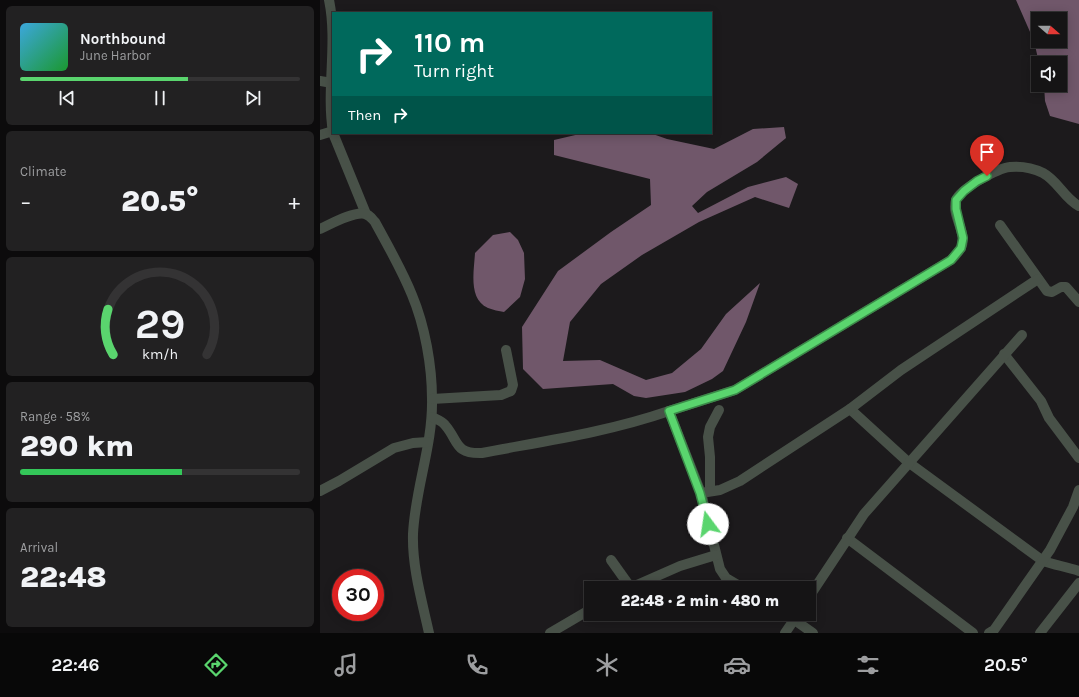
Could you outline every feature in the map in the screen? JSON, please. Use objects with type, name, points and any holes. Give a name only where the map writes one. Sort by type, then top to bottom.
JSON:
[{"type":"street","points":[[330,0],[332,35],[332,124]]},
{"type":"street","points":[[320,81],[332,83]]},
{"type":"street","points":[[320,135],[332,132]]},
{"type":"street","points":[[334,134],[366,214],[375,222],[412,296],[418,312],[429,367],[432,417],[413,535],[413,548],[418,583],[429,633]]},
{"type":"street","points":[[432,417],[445,424],[457,445],[463,450],[473,453],[613,428],[638,422],[735,390],[951,260],[961,248],[963,238],[956,209],[956,200],[964,191],[977,181],[1008,167],[1021,166],[1042,173],[1056,182],[1067,198],[1079,206]]},
{"type":"street","points":[[320,229],[356,214],[366,214]]},
{"type":"street","points":[[1000,226],[1047,291],[1052,292],[1061,287],[1066,287],[1079,302]]},
{"type":"street","points":[[705,492],[729,487],[740,481],[850,409],[901,370],[1038,279]]},
{"type":"street","points":[[816,586],[864,514],[908,462],[1022,334]]},
{"type":"street","points":[[432,398],[501,395],[511,390],[513,385],[506,350]]},
{"type":"street","points":[[1004,354],[1041,401],[1049,418],[1076,446],[1079,458]]},
{"type":"street","points":[[850,409],[908,462],[1043,561],[1079,571]]},
{"type":"street","points":[[705,492],[710,457],[708,437],[710,427],[719,410]]},
{"type":"street","points":[[669,411],[705,492],[716,555],[720,569],[726,578],[731,581]]},
{"type":"street","points":[[320,491],[394,448],[413,443],[428,442]]},
{"type":"street","points":[[994,632],[1043,561],[1061,530],[1079,490]]},
{"type":"street","points":[[847,538],[973,633]]},
{"type":"street","points":[[646,581],[680,566],[716,555]]},
{"type":"street","points":[[611,560],[625,581]]},
{"type":"street","points":[[1040,633],[1079,583]]},
{"type":"street","points":[[550,633],[584,613]]},
{"type":"street","points":[[785,633],[791,621]]},
{"type":"street","points":[[799,621],[813,633]]},
{"type":"shaded area","points":[[1016,0],[1079,0],[1079,124],[1050,116],[1045,101],[1044,92],[1067,92],[1067,56],[1037,56],[1036,48],[1067,48],[1067,12],[1031,12],[1031,34]]},
{"type":"shaded area","points":[[784,127],[786,138],[757,162],[707,192],[692,206],[698,213],[748,187],[786,177],[798,184],[789,208],[755,197],[699,222],[642,255],[601,284],[570,322],[563,361],[600,360],[646,380],[672,373],[701,349],[726,314],[760,283],[746,322],[723,371],[712,379],[685,392],[646,398],[634,396],[613,384],[543,389],[523,369],[522,327],[558,271],[651,205],[650,179],[554,155],[554,140],[580,134],[653,134],[667,139],[714,149],[753,129]]},
{"type":"shaded area","points":[[510,232],[518,240],[524,253],[525,279],[520,297],[504,312],[488,308],[482,304],[477,298],[473,276],[475,253],[493,235]]},
{"type":"route","points":[[708,524],[700,493],[669,411],[735,390],[951,260],[961,248],[963,238],[956,209],[956,200],[964,191],[977,181],[987,176]]}]
